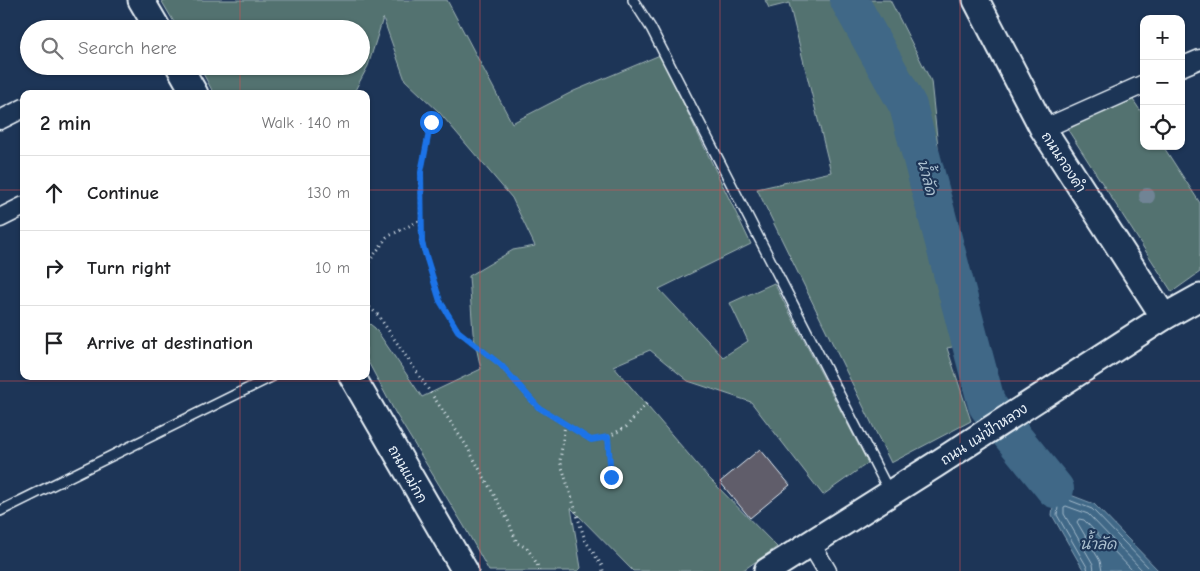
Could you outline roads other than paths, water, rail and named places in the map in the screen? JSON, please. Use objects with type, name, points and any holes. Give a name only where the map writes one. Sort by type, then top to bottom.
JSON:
[{"type":"street","points":[[141,0],[153,20]]},
{"type":"street","name":"ถนนกองคำ","points":[[976,0],[1043,129],[1164,317]]},
{"type":"street","points":[[1185,65],[1200,59]]},
{"type":"street","points":[[184,75],[192,90]]},
{"type":"street","points":[[1043,129],[1140,86]]},
{"type":"street","points":[[0,120],[20,110]]},
{"type":"street","points":[[0,218],[20,208]]},
{"type":"street","name":"ถนน แม่ฟ้าหลวง","points":[[767,571],[936,465],[1164,317],[1198,302]]},
{"type":"street","name":"ถนนแม่กก","points":[[354,380],[465,571]]},
{"type":"street","points":[[811,544],[827,571]]},
{"type":"lane","points":[[633,0],[651,28],[891,493]]},
{"type":"lane","points":[[0,511],[265,380]]},
{"type":"water","name":"น้ำลัด","points":[[1055,489],[1094,504],[1159,571],[1084,571],[1052,515]]},
{"type":"waterway","name":"น้ำลัด","points":[[849,0],[908,106],[987,405],[1055,489]]}]
